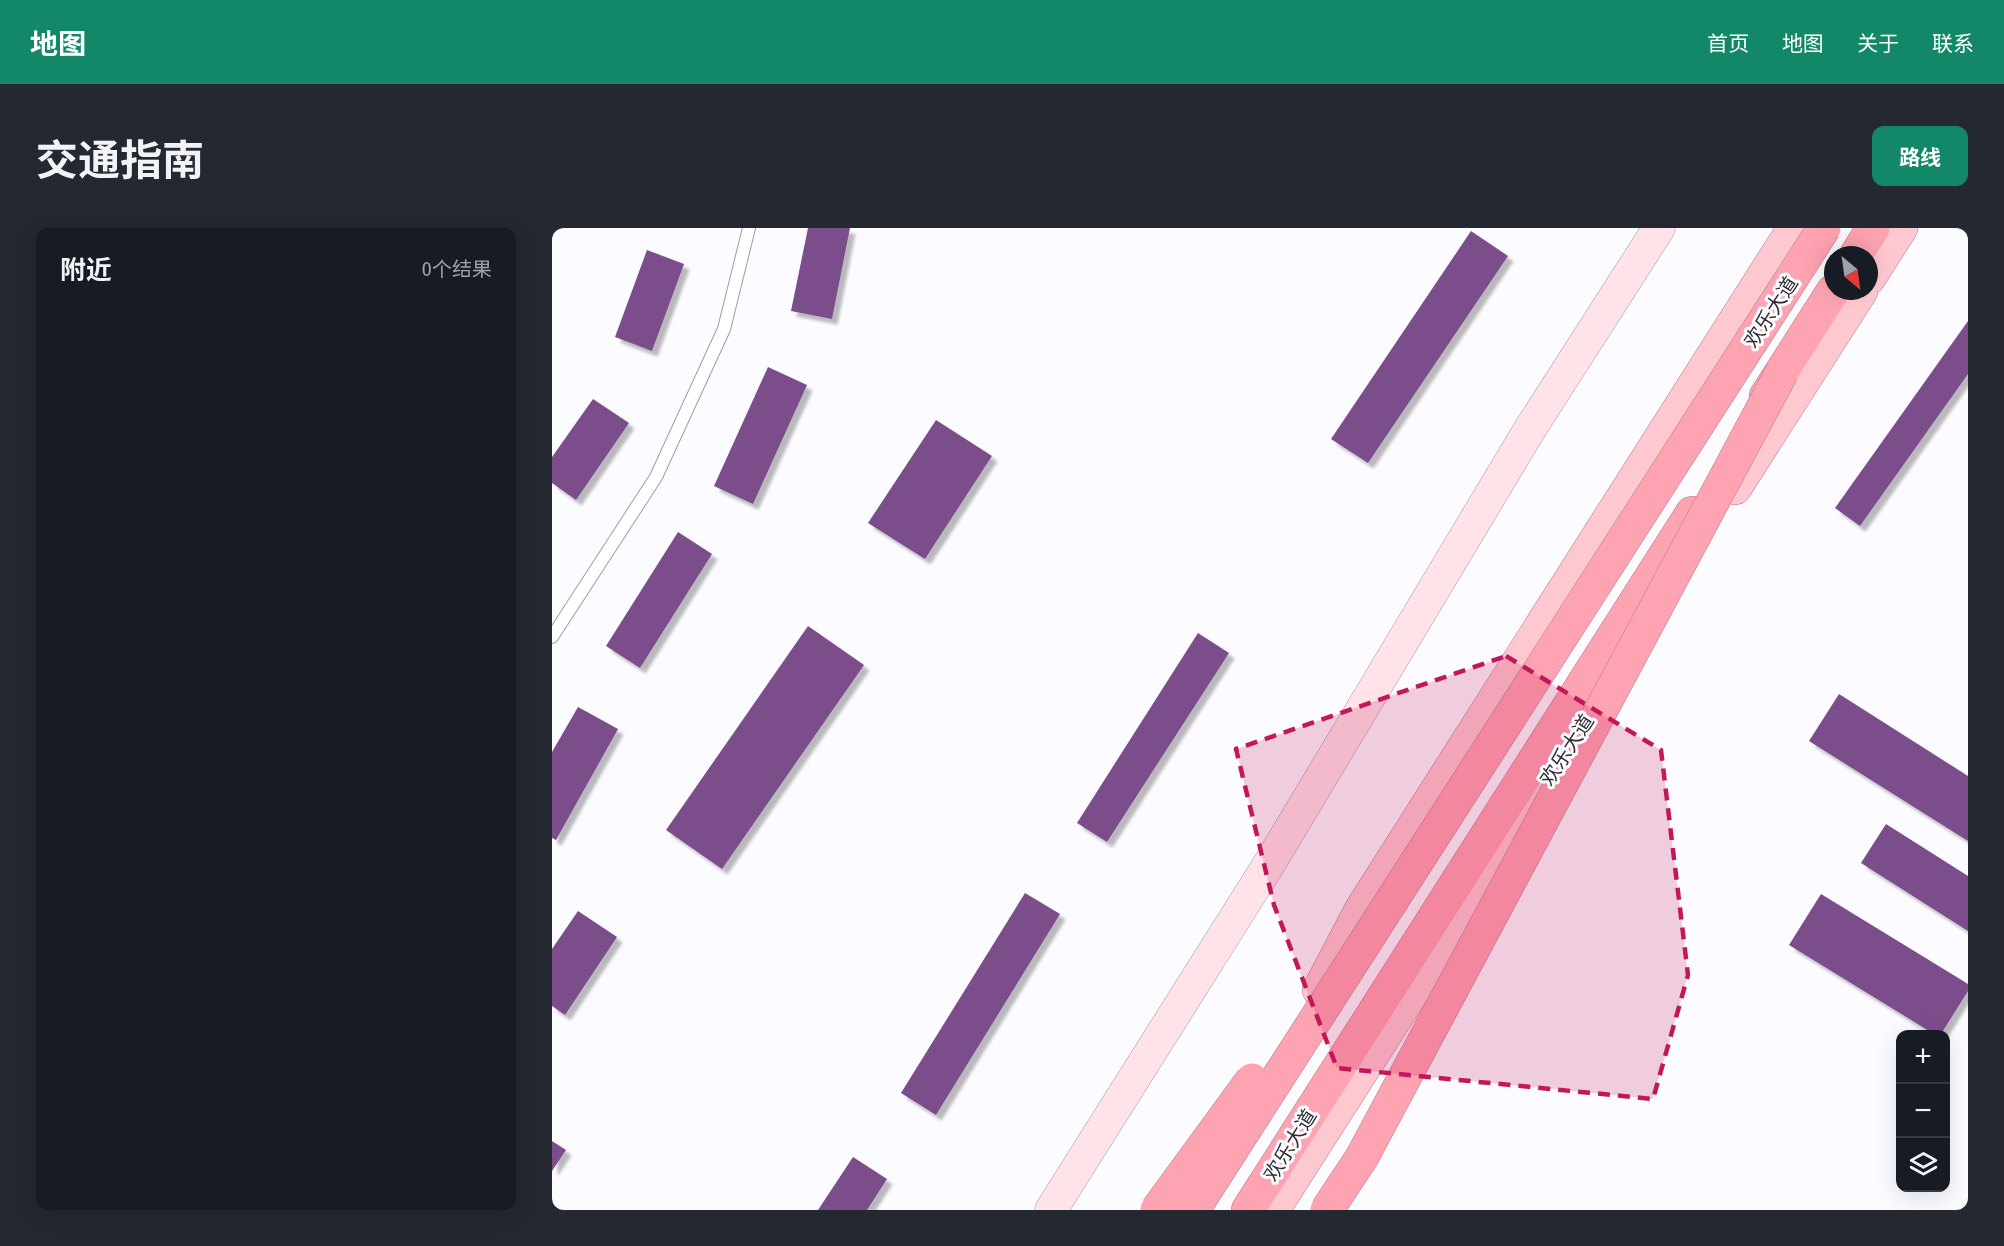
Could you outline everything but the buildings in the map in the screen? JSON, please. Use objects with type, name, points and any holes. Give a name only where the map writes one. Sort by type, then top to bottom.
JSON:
[{"type":"highway","name":"欢乐大道","points":[[1193,1210],[1824,228]]},
{"type":"highway","points":[[1862,246],[1873,228]]},
{"type":"highway","name":"欢乐大道","points":[[1248,1210],[1827,300]]},
{"type":"highway","points":[[1327,1210],[1362,1157],[1782,372]]},
{"type":"highway","points":[[1157,1210],[1460,795]]},
{"type":"main road","points":[[1051,1210],[1271,861],[1530,429],[1659,228]]},
{"type":"main road","name":"欢乐大道","points":[[1203,1210],[1362,908],[1794,228]]},
{"type":"main road","points":[[1878,264],[1901,228]]},
{"type":"main road","name":"欢乐大道","points":[[1273,1210],[1855,300]]},
{"type":"lane","points":[[552,637],[656,477],[724,329],[749,228]]},
{"type":"highlighted area","points":[[1506,656],[1661,750],[1688,975],[1653,1099],[1337,1068],[1274,905],[1236,749]]}]
